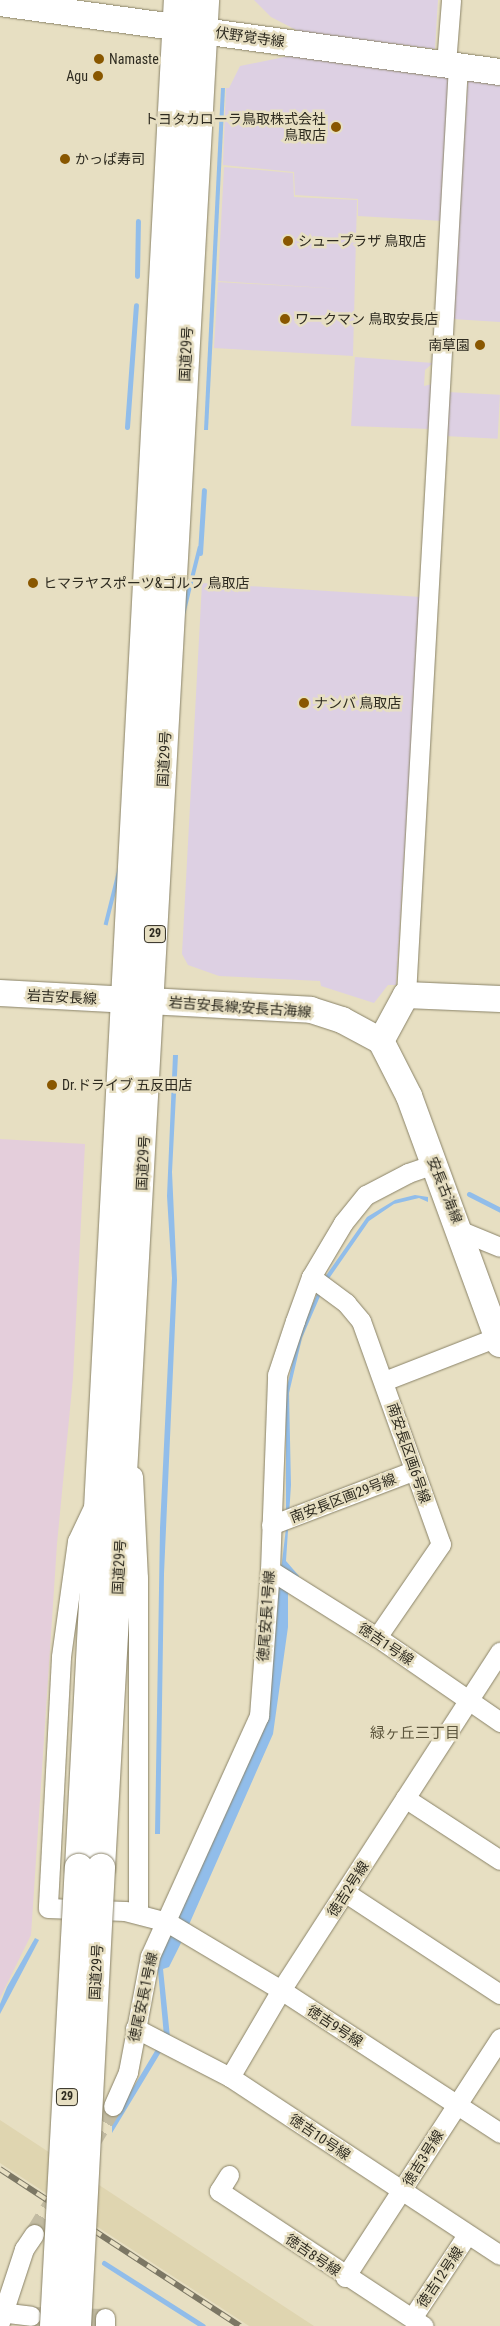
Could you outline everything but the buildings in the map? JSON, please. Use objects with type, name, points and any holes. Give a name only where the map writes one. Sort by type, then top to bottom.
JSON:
[{"type":"highway","name":"国道29号","points":[[77,2326],[98,1498],[178,0]]},
{"type":"highway","name":"国道29号","points":[[42,2321],[90,1868],[126,1438],[205,0]]},
{"type":"street","points":[[380,1041],[406,995],[452,65],[451,0]]},
{"type":"street","name":"伏野覚寺線","points":[[0,3],[500,72]]},
{"type":"street","name":"岩吉安長線","points":[[0,994],[124,1000]]},
{"type":"street","points":[[406,995],[500,999]]},
{"type":"street","name":"岩吉安長線;安長古海線","points":[[124,1000],[311,1010],[342,1020],[380,1041]]},
{"type":"street","name":"安長古海線","points":[[380,1041],[408,1096],[461,1231],[499,1341]]},
{"type":"street","name":"徳尾安長1号線","points":[[113,2106],[128,2072],[150,1956],[170,1923],[209,1822],[259,1716],[270,1570],[277,1375],[310,1276],[343,1224],[366,1195],[408,1172],[434,1164]]},
{"type":"street","points":[[461,1231],[500,1247]]},
{"type":"street","name":"南安長区画6号線","points":[[310,1276],[346,1303],[361,1321],[441,1544],[377,1636]]},
{"type":"street","points":[[384,1381],[499,1341]]},
{"type":"street","points":[[126,1438],[135,1492],[138,1544],[138,1913]]},
{"type":"street","name":"南安長区画29号線","points":[[271,1525],[416,1470]]},
{"type":"street","name":"徳吉9号線","points":[[98,1498],[81,1527],[77,1541],[63,1638],[48,1908],[138,1913],[170,1923],[280,1990],[500,2133]]},
{"type":"street","name":"徳吉1号線","points":[[270,1570],[377,1636],[500,1722]]},
{"type":"street","name":"徳吉2号線","points":[[230,2077],[280,1990],[346,1893],[466,1700],[500,1652]]},
{"type":"street","points":[[405,1798],[500,1860]]},
{"type":"street","points":[[346,1893],[500,1994]]},
{"type":"street","name":"徳吉10号線","points":[[135,2028],[230,2077],[500,2256]]},
{"type":"street","name":"徳吉3号線","points":[[345,2277],[500,2038]]},
{"type":"street","name":"徳吉8号線","points":[[229,2175],[219,2191],[345,2277],[418,2322]]},
{"type":"street","points":[[34,2234],[24,2249],[1,2315],[42,2321]]},
{"type":"street","name":"徳吉12号線","points":[[418,2322],[467,2235]]},
{"type":"shaded area","points":[[254,0],[438,0],[435,49],[302,33],[271,17]]},
{"type":"shaded area","name":"トヨタカローラ鳥取株式会社 鳥取店","points":[[294,55],[451,75],[443,221],[358,216],[358,199],[295,195],[294,172],[223,165],[226,88],[229,88],[240,66]]},
{"type":"shaded area","points":[[468,78],[500,81],[500,322],[452,319]]},
{"type":"shaded area","name":"シュープラザ 鳥取店","points":[[224,167],[293,173],[294,197],[357,200],[353,356],[214,348],[218,282],[342,289],[218,281]]},
{"type":"shaded area","points":[[355,357],[433,363],[425,370],[424,386],[432,384],[430,429],[351,426]]},
{"type":"shaded area","points":[[447,392],[500,395],[498,439],[445,436]]},
{"type":"shaded area","name":"ナンバ 鳥取店","points":[[202,583],[421,597],[396,985],[388,985],[374,1003],[321,986],[320,981],[219,976],[188,965],[182,954]]},
{"type":"shaded area","points":[[0,1139],[85,1144],[73,1378],[57,1544],[31,1935],[0,1998]]},
{"type":"shaded area","points":[[0,2120],[314,2326],[249,2326],[0,2163]]},
{"type":"water","points":[[221,88],[225,88],[214,312],[208,430],[204,430]]},
{"type":"water","points":[[198,546],[202,547],[108,925],[104,924]]},
{"type":"water","points":[[173,1055],[178,1055],[172,1172],[177,1280],[164,1574],[160,1834],[155,1834],[160,1528],[172,1278],[167,1196]]},
{"type":"water","points":[[415,1195],[428,1197],[428,1202],[419,1198],[394,1204],[369,1221],[328,1280],[325,1277],[367,1217],[395,1200]]},
{"type":"water","points":[[318,1292],[321,1294],[302,1338],[289,1393],[291,1485],[286,1561],[299,1576],[288,1591],[288,1627],[273,1734],[180,1945],[169,1967],[163,1969],[170,2037],[112,2133],[112,2123],[164,2036],[158,1971],[154,1969],[241,1772],[282,1562],[286,1528],[286,1391],[299,1335]]},
{"type":"water","points":[[35,1938],[39,1940],[0,2014],[0,2004],[7,1987]]},
{"type":"waterway","points":[[137,276],[138,221]]},
{"type":"waterway","points":[[127,427],[136,305]]},
{"type":"waterway","points":[[200,553],[204,490]]},
{"type":"waterway","points":[[469,1194],[500,1210]]},
{"type":"waterway","points":[[104,2263],[203,2326]]},
{"type":"tunnel","points":[[89,2145],[113,2106]]},
{"type":"tunnel","points":[[34,2234],[60,2192]]},
{"type":"tunnel","points":[[31,2316],[105,2318]]},
{"type":"railway","points":[[0,2169],[240,2326]]},
{"type":"place","name":"Namaste","points":[[99,59]]},
{"type":"place","name":"Agu","points":[[98,76]]},
{"type":"place","name":"トヨタカローラ鳥取株式会社 鳥取店","points":[[336,127]]},
{"type":"place","name":"かっぱ寿司","points":[[65,159]]},
{"type":"place","name":"シュープラザ 鳥取店","points":[[288,241]]},
{"type":"place","name":"ワークマン 鳥取安長店","points":[[285,319]]},
{"type":"place","name":"南草園","points":[[480,345]]},
{"type":"place","name":"ヒマラヤスポーツ&ゴルフ 鳥取店","points":[[33,583]]},
{"type":"place","name":"ナンバ 鳥取店","points":[[304,703]]},
{"type":"place","name":"Dr.ドライブ 五反田店","points":[[52,1085]]},
{"type":"district","name":"緑ヶ丘三丁目","points":[[415,1734]]}]
